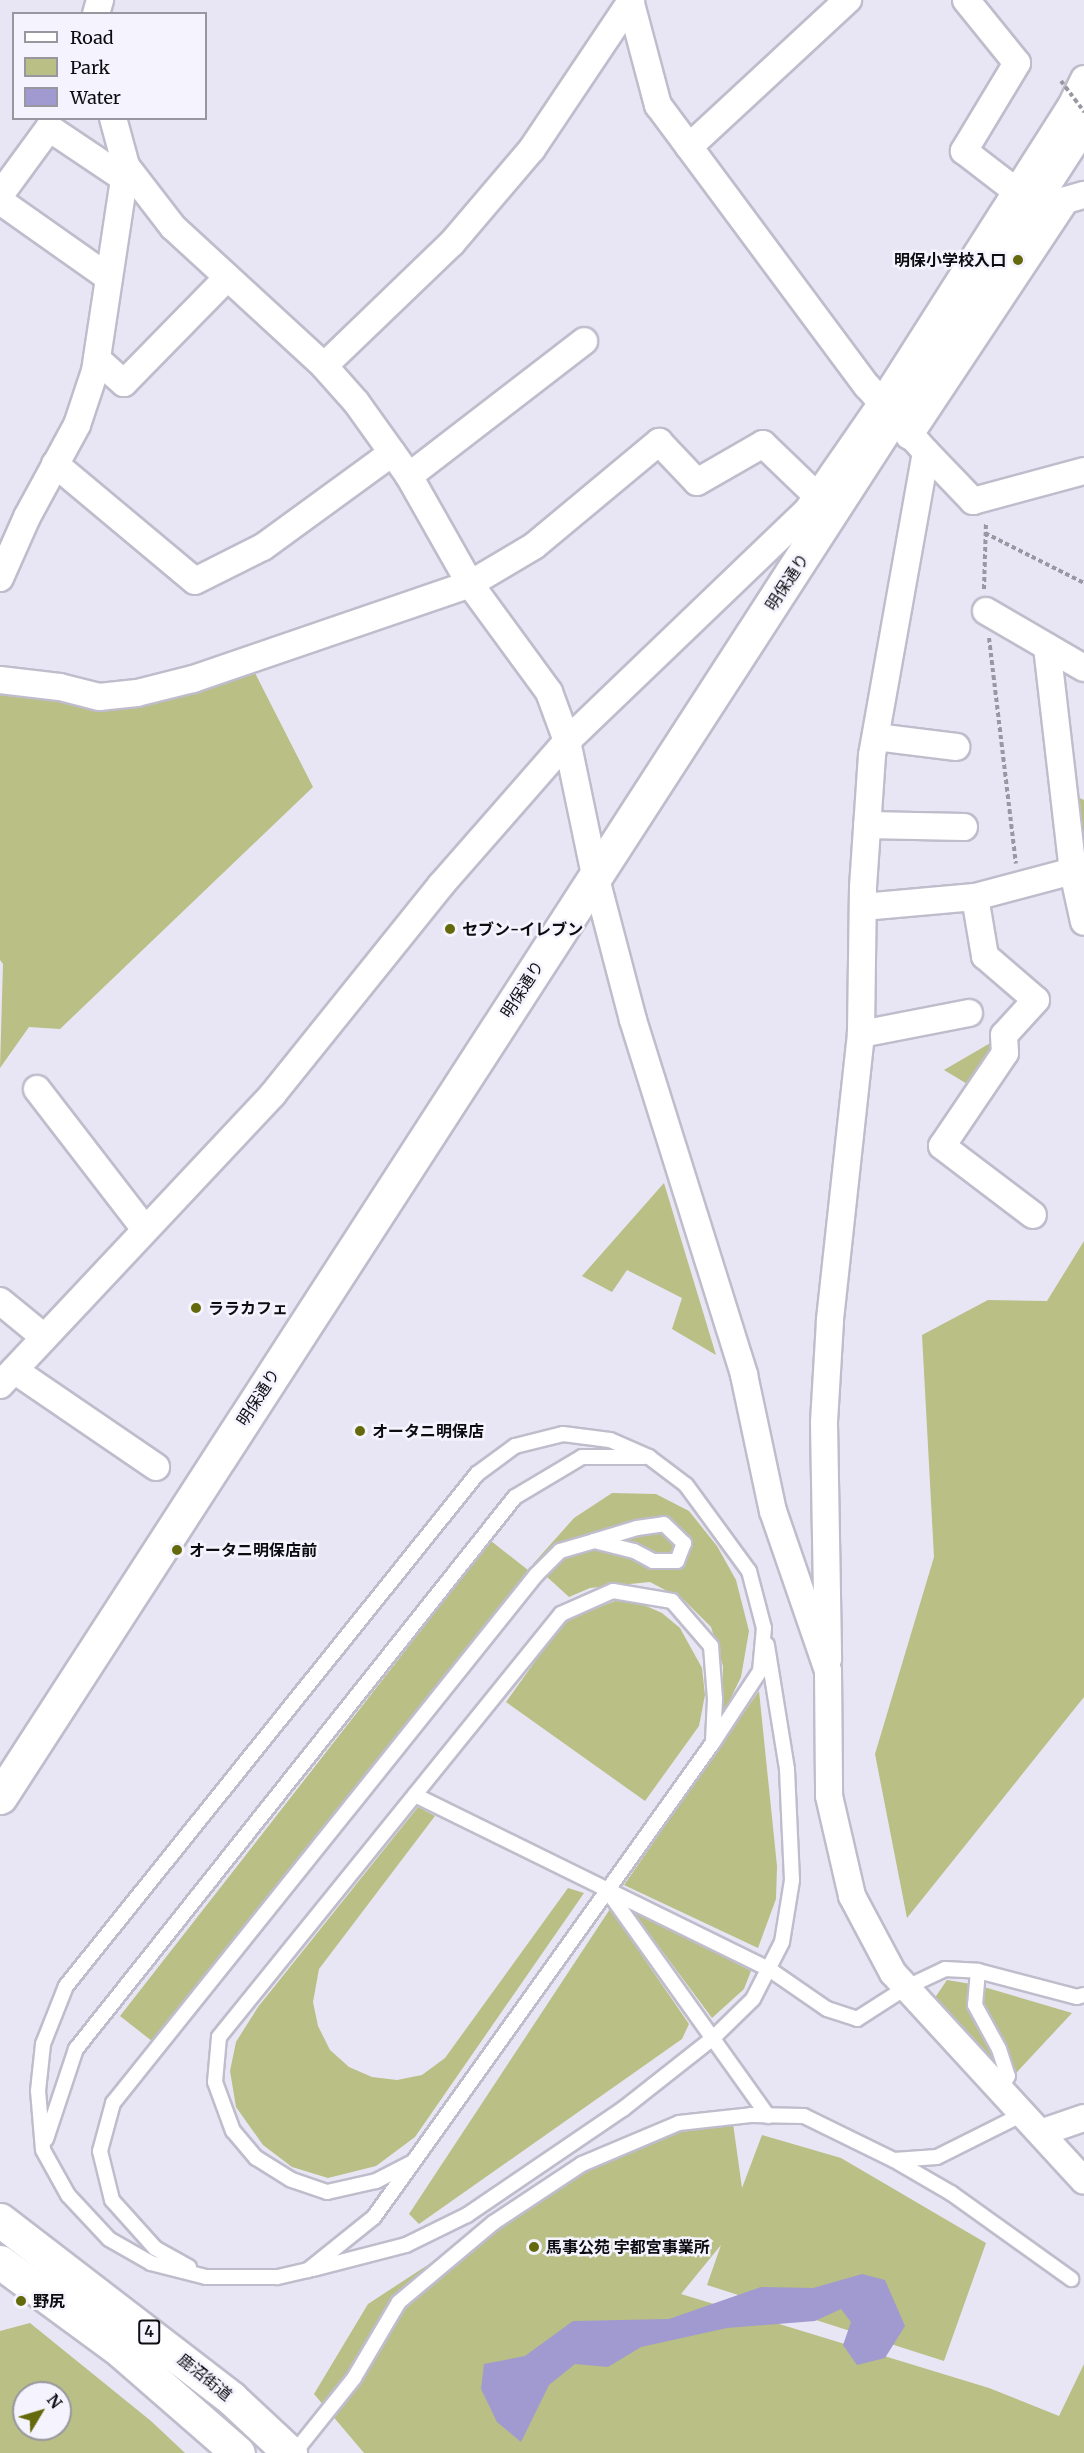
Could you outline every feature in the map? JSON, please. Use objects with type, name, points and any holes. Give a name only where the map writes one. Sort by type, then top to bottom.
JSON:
[{"type":"street","points":[[689,147],[848,0]]},
{"type":"street","points":[[966,0],[1017,63],[964,151],[1016,191]]},
{"type":"street","points":[[630,1],[658,105],[902,428],[973,501],[1084,471]]},
{"type":"street","points":[[324,366],[452,243],[532,149],[630,1]]},
{"type":"street","points":[[1073,80],[1016,191],[902,428],[867,825],[862,907],[861,1034],[830,1321],[825,1412],[829,1796],[852,1896],[893,1973],[1043,2132],[1084,2181]]},
{"type":"street","points":[[0,578],[55,464],[77,425],[97,359],[125,173],[114,120]]},
{"type":"street","name":"明保通り","points":[[0,1797],[595,875],[902,428],[1084,121]]},
{"type":"street","points":[[0,195],[49,128],[125,173],[173,227],[324,366],[409,476],[470,584],[549,692],[567,741],[595,875],[633,1020],[744,1374],[773,1511],[828,1671]]},
{"type":"street","points":[[156,1467],[7,1377],[273,1094],[441,885],[567,741],[807,511],[817,496],[902,428],[1066,200],[1084,195]]},
{"type":"street","points":[[0,201],[110,278]]},
{"type":"street","points":[[97,359],[124,383],[227,278]]},
{"type":"street","points":[[409,476],[584,341]]},
{"type":"street","points":[[0,680],[60,687],[99,697],[137,693],[193,679],[470,584],[534,546],[659,442],[697,482],[763,444],[817,496]]},
{"type":"street","points":[[55,464],[195,581],[263,546],[392,453]]},
{"type":"street","points":[[986,611],[1084,668]]},
{"type":"street","points":[[1047,647],[1084,922]]},
{"type":"street","points":[[876,737],[956,747]]},
{"type":"street","points":[[867,825],[964,827]]},
{"type":"street","points":[[862,907],[975,897],[1078,870]]},
{"type":"street","points":[[975,897],[985,956],[1036,1000],[1004,1035],[1005,1053],[942,1146],[1033,1215]]},
{"type":"street","points":[[861,1034],[969,1013]]},
{"type":"street","points":[[37,1089],[145,1229]]},
{"type":"street","points":[[0,1301],[44,1337]]},
{"type":"street","points":[[1043,2132],[1084,2118]]},
{"type":"street","name":"鹿沼街道","points":[[0,2220],[231,2398],[292,2453]]},
{"type":"street","name":"鹿沼街道","points":[[0,2262],[121,2352],[238,2453]]},
{"type":"lane","points":[[563,1434],[610,1440],[649,1457],[686,1485],[718,1524],[749,1571],[764,1628],[787,1769],[792,1880],[782,1942],[753,1999],[712,2039],[623,2109],[466,2215],[406,2245],[277,2277],[206,2277],[151,2263],[109,2239],[68,2195],[43,2150],[38,2091],[43,2044],[66,1986],[477,1474],[515,1446],[563,1434]]},
{"type":"lane","points":[[43,2150],[76,2049],[515,1497],[582,1457],[649,1457]]},
{"type":"lane","points":[[206,2277],[155,2248],[112,2200],[100,2151],[113,2103],[536,1575],[560,1551],[594,1541],[664,1524],[684,1544],[677,1561],[653,1561],[634,1551],[594,1541]]},
{"type":"lane","points":[[419,2159],[376,2181],[327,2192],[290,2180],[256,2157],[233,2131],[215,2082],[219,2037],[561,1614],[613,1591],[672,1601],[711,1646],[715,1699],[712,1744]]},
{"type":"lane","points":[[308,2270],[374,2217],[419,2159],[712,1744],[760,1671],[764,1628]]},
{"type":"lane","points":[[415,1795],[769,1969],[826,2009],[856,2019],[907,1987],[945,1969],[978,1971],[1077,1997],[1084,1995]]},
{"type":"lane","points":[[608,1891],[768,2115]]},
{"type":"lane","points":[[978,1971],[975,2005],[999,2049],[1008,2076],[1001,2088]]},
{"type":"lane","points":[[894,2160],[937,2157],[1025,2113]]},
{"type":"lane","points":[[292,2453],[354,2378],[399,2302],[493,2223],[582,2164],[679,2123],[768,2115],[804,2116],[894,2160],[951,2193],[1071,2279]]},
{"type":"path","points":[[1073,80],[1084,111]]},
{"type":"path","points":[[987,497],[986,611],[1016,869]]},
{"type":"path","points":[[985,533],[1084,583]]},
{"type":"green space","points":[[255,673],[313,787],[60,1029],[29,1027],[0,1068],[3,964],[0,960],[0,691],[53,695],[103,711]]},
{"type":"green space","points":[[1073,795],[1084,800],[1084,853],[1081,850]]},
{"type":"green space","points":[[1004,1035],[979,1091],[944,1070]]},
{"type":"green space","points":[[664,1183],[716,1355],[672,1329],[682,1298],[627,1270],[612,1292],[582,1276]]},
{"type":"green space","points":[[1084,1241],[1084,1697],[907,1918],[875,1754],[934,1557],[922,1335],[988,1300],[1047,1301]]},
{"type":"green space","points":[[612,1493],[656,1494],[689,1511],[717,1546],[736,1580],[749,1631],[741,1677],[722,1716],[723,1666],[711,1627],[684,1600],[650,1582],[590,1588],[569,1597],[533,1564],[574,1518]]},
{"type":"green space","points":[[491,1541],[528,1570],[157,2045],[120,2016]]},
{"type":"green space","points":[[615,1601],[637,1602],[662,1613],[680,1628],[702,1668],[705,1695],[699,1726],[645,1801],[506,1702],[564,1621]]},
{"type":"green space","points":[[759,1691],[777,1866],[776,1899],[758,1948],[624,1885]]},
{"type":"green space","points":[[418,1807],[435,1816],[319,1969],[313,2002],[318,2026],[330,2050],[349,2067],[372,2077],[397,2080],[422,2075],[445,2058],[568,1888],[584,1893],[415,2137],[376,2166],[328,2178],[292,2167],[263,2145],[236,2107],[230,2071],[236,2042],[258,2007]]},
{"type":"green space","points":[[610,1909],[689,2024],[682,2039],[419,2224],[409,2214]]},
{"type":"green space","points":[[631,1909],[751,1971],[744,1989],[712,2018]]},
{"type":"green space","points":[[947,1980],[977,1985],[1072,2013],[1017,2072],[996,2069],[932,2002]]},
{"type":"green space","points":[[731,2109],[742,2188],[762,2135],[841,2158],[986,2243],[944,2361],[707,2285],[721,2245],[681,2294],[989,2388],[1059,2416],[1084,2364],[1084,2453],[364,2453],[314,2394],[368,2304],[622,2138]]},
{"type":"green space","points":[[30,2323],[151,2421],[185,2453],[0,2453],[0,2331]]},
{"type":"water","points":[[862,2274],[885,2280],[905,2326],[885,2358],[857,2365],[843,2345],[851,2322],[841,2309],[815,2321],[727,2328],[641,2347],[608,2367],[575,2364],[549,2385],[521,2442],[497,2422],[481,2389],[484,2364],[525,2356],[573,2321],[669,2319],[761,2287],[813,2288]]},
{"type":"place","name":"明保小学校入口","points":[[1018,260]]},
{"type":"place","name":"セブン-イレブン","points":[[450,929]]},
{"type":"place","name":"ララカフェ","points":[[196,1308]]},
{"type":"place","name":"オータニ明保店","points":[[360,1431]]},
{"type":"place","name":"オータニ明保店前","points":[[177,1550]]},
{"type":"place","name":"馬事公苑 宇都宮事業所","points":[[534,2247]]},
{"type":"place","name":"野尻","points":[[21,2301]]}]
